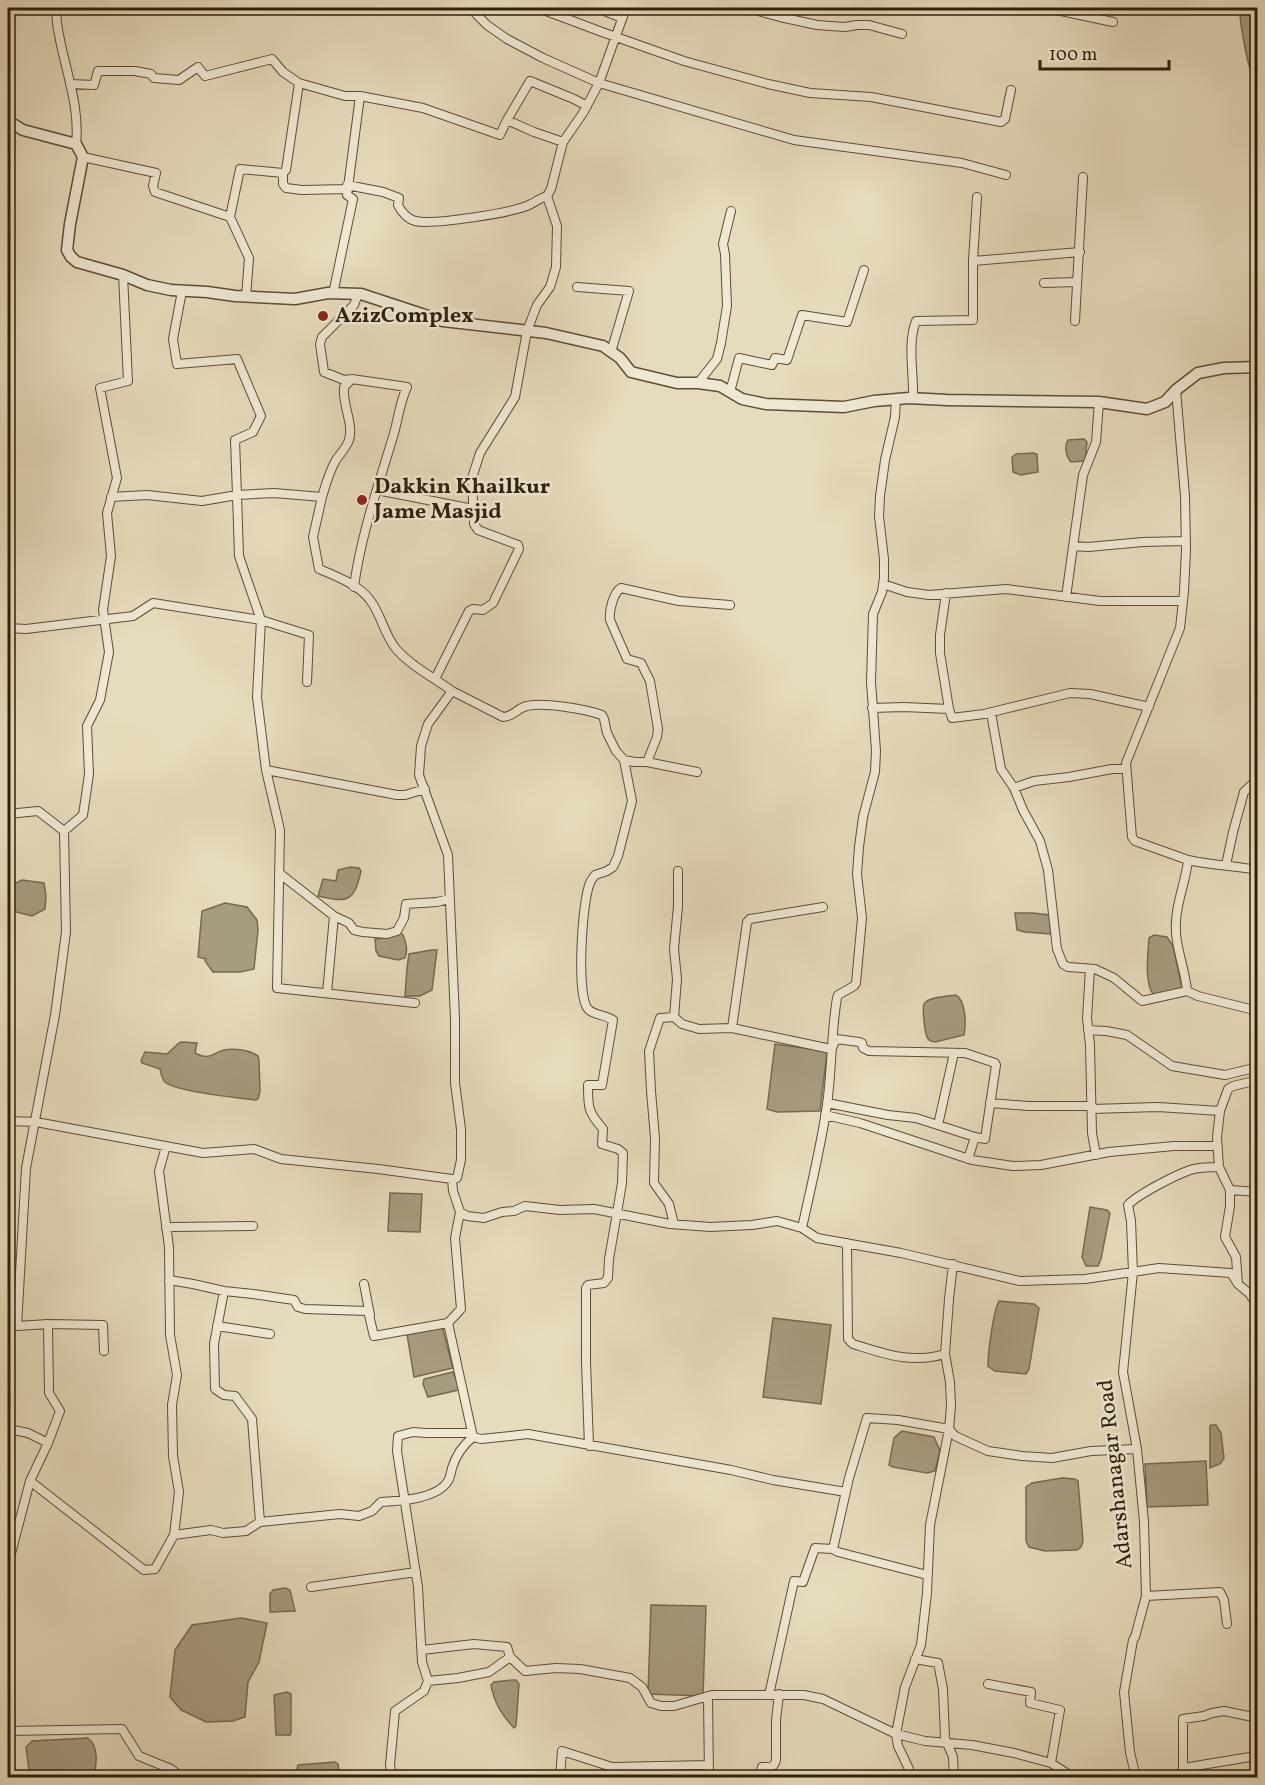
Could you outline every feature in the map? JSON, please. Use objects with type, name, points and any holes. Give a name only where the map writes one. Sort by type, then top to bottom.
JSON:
[{"type":"street","points":[[57,8],[56,18],[74,94],[76,144],[82,157],[67,250],[70,257],[77,262],[123,275],[147,285],[171,290],[246,297],[295,299],[333,294],[361,294],[443,321],[546,333],[603,346],[620,358],[631,372],[677,383],[720,386],[742,399],[766,405],[844,407],[874,401],[913,398],[1099,402],[1147,409],[1165,402],[1198,373],[1224,368],[1257,367]]},
{"type":"street","points":[[482,8],[476,14],[507,39],[598,83],[794,140],[962,163],[1006,175]]},
{"type":"street","points":[[538,8],[691,64],[810,93],[871,96],[1001,122],[1005,119],[1011,90]]},
{"type":"street","points":[[597,8],[622,18]]},
{"type":"street","points":[[299,83],[286,170],[283,173],[283,184],[286,188],[302,190],[347,187],[383,192],[399,198],[398,205],[412,220],[430,223],[520,208],[547,196],[551,189],[563,142],[598,83],[626,8]]},
{"type":"street","points":[[747,8],[817,25],[845,27],[869,25],[902,34]]},
{"type":"street","points":[[1047,8],[1113,22]]},
{"type":"street","points":[[70,84],[94,85],[98,71],[135,71],[151,74],[154,78],[178,81],[198,67],[205,76],[272,59],[283,72],[299,83],[345,96],[360,96],[423,108],[500,135],[530,81],[587,105]]},
{"type":"street","points":[[333,294],[353,198],[347,195],[347,187],[360,96]]},
{"type":"street","points":[[507,120],[563,142]]},
{"type":"street","points":[[8,121],[23,130],[76,144]]},
{"type":"street","points":[[82,157],[156,173],[153,186],[155,192],[230,217]]},
{"type":"street","points":[[246,297],[249,258],[230,217],[240,169],[283,173]]},
{"type":"street","points":[[1076,321],[1083,177]]},
{"type":"street","points":[[435,679],[469,611],[483,610],[493,603],[519,549],[519,545],[478,530],[474,524],[472,478],[480,453],[515,397],[526,331],[537,305],[550,287],[556,267],[557,226],[547,196]]},
{"type":"street","points":[[913,398],[912,348],[916,321],[973,320],[973,261],[977,197]]},
{"type":"street","points":[[699,383],[717,359],[721,343],[727,306],[726,254],[723,244],[730,211]]},
{"type":"street","points":[[973,261],[1080,252]]},
{"type":"street","points":[[730,392],[739,358],[772,364],[775,358],[787,360],[802,315],[847,322],[864,270]]},
{"type":"street","points":[[64,831],[83,815],[89,774],[87,726],[100,700],[109,652],[103,610],[111,556],[107,513],[117,478],[100,388],[128,381],[123,275]]},
{"type":"street","points":[[1044,283],[1077,282]]},
{"type":"street","points":[[577,287],[629,291],[610,352]]},
{"type":"street","points":[[182,291],[173,339],[177,364],[237,359],[261,416],[253,432],[235,440],[239,556],[261,620],[257,698],[266,770],[280,830],[277,988],[415,1003]]},
{"type":"street","points":[[354,587],[371,508],[397,424],[401,400],[407,387],[352,379],[344,380],[324,372],[320,344],[322,337],[354,305],[361,294]]},
{"type":"street","points":[[352,379],[344,387],[343,399],[349,423],[349,441],[337,458],[327,479],[314,537],[319,569],[345,579],[370,600],[388,638],[418,669],[503,717],[512,716],[517,710],[534,704],[591,711],[602,715],[607,733],[616,751],[624,760],[632,801],[613,867],[595,875],[589,883],[581,931],[585,1005],[589,1010],[613,1020],[602,1085],[588,1085],[588,1103],[592,1117],[603,1129],[602,1144],[623,1153],[622,1183],[608,1278],[604,1283],[588,1285],[586,1288],[589,1446]]},
{"type":"street","points":[[1176,390],[1185,496],[1186,541],[1183,601],[1180,628],[1126,763],[1132,837],[1135,842],[1188,860],[1257,870]]},
{"type":"street","points":[[802,1228],[827,1103],[837,998],[856,983],[862,918],[857,874],[859,848],[862,817],[871,790],[876,752],[871,682],[873,614],[883,584],[884,559],[879,516],[880,496],[885,460],[895,417],[896,399]]},
{"type":"street","points":[[1066,597],[1083,475],[1096,442],[1099,402]]},
{"type":"street","points":[[377,490],[473,509]]},
{"type":"street","points":[[111,497],[147,495],[202,501],[237,495],[274,493],[322,497]]},
{"type":"street","points":[[1073,546],[1186,541]]},
{"type":"street","points":[[883,584],[907,592],[929,594],[1006,589],[1116,602],[1183,601]]},
{"type":"street","points":[[647,762],[658,729],[650,681],[641,663],[627,659],[610,620],[609,615],[616,592],[621,588],[679,601],[730,605]]},
{"type":"street","points":[[946,593],[940,653],[952,718],[991,713],[1070,693],[1090,694],[1149,707]]},
{"type":"street","points":[[8,628],[26,629],[133,616],[153,603],[261,620],[309,635],[307,682]]},
{"type":"street","points":[[8,1120],[36,1122],[203,1153],[254,1149],[281,1159],[457,1178],[461,1160],[461,1129],[455,1083],[455,1018],[448,855],[419,775],[421,746],[428,724],[452,690]]},
{"type":"street","points":[[872,708],[949,709]]},
{"type":"street","points":[[991,713],[1001,769],[1014,788],[1040,841],[1047,870],[1057,949],[1063,964],[1068,968],[1095,969],[1114,978],[1142,1001],[1186,991],[1257,1011]]},
{"type":"street","points":[[624,760],[697,772]]},
{"type":"street","points":[[1014,788],[1034,781],[1112,769],[1126,769]]},
{"type":"street","points":[[266,770],[397,795],[425,789]]},
{"type":"street","points":[[1226,865],[1244,792],[1257,779]]},
{"type":"street","points":[[8,814],[39,811],[64,831]]},
{"type":"street","points":[[64,831],[66,932],[55,1015],[26,1168],[17,1326],[103,1325],[104,1351]]},
{"type":"street","points":[[1186,991],[1176,921],[1188,860]]},
{"type":"street","points":[[674,1017],[676,980],[674,949],[678,871]]},
{"type":"street","points":[[279,873],[334,916],[349,923],[354,930],[378,934],[397,931],[404,918],[406,904],[450,899]]},
{"type":"street","points":[[732,1028],[748,920],[823,908]]},
{"type":"street","points":[[327,993],[334,916]]},
{"type":"street","points":[[1090,969],[1087,1018],[1092,1133],[1096,1155]]},
{"type":"street","points":[[674,1224],[669,1204],[654,1183],[655,1138],[649,1051],[660,1018],[674,1017],[682,1024],[699,1029],[732,1028],[831,1052]]},
{"type":"street","points":[[1088,1030],[1127,1035],[1172,1066],[1225,1075],[1257,1067]]},
{"type":"street","points":[[827,1103],[916,1118],[985,1139],[996,1065],[964,1053],[869,1051],[859,1042],[836,1040],[831,1052]]},
{"type":"street","points":[[938,1125],[954,1053]]},
{"type":"street","points":[[1238,1284],[1236,1257],[1225,1238],[1230,1190],[1219,1167],[1217,1146],[1220,1111],[1228,1089],[1257,1080]]},
{"type":"street","points":[[990,1103],[1028,1106],[1158,1107],[1220,1111]]},
{"type":"street","points":[[825,1115],[860,1123],[968,1159],[996,1164],[1041,1165],[1096,1155],[1174,1146],[1217,1146]]},
{"type":"street","points":[[968,1159],[975,1137]]},
{"type":"street","points":[[30,1480],[144,1570],[155,1569],[174,1535],[179,1492],[173,1456],[172,1405],[177,1375],[170,1335],[169,1247],[159,1171],[166,1146]]},
{"type":"street","name":"Adarshanagar Road","points":[[1136,1778],[1130,1752],[1124,1692],[1133,1640],[1146,1596],[1144,1522],[1137,1449],[1123,1372],[1132,1272],[1131,1221],[1128,1205],[1141,1195],[1192,1169],[1219,1167]]},
{"type":"street","points":[[374,1336],[448,1323],[461,1310],[455,1239],[460,1212],[453,1191],[452,1179]]},
{"type":"street","points":[[1230,1190],[1257,1192]]},
{"type":"street","points":[[460,1212],[467,1216],[484,1218],[525,1206],[560,1210],[594,1209],[651,1222],[710,1227],[777,1221],[802,1228],[817,1238],[953,1264],[1020,1281],[1085,1280],[1159,1268],[1231,1273],[1238,1284],[1254,1297],[1257,1314]]},
{"type":"street","points":[[166,1228],[252,1226]]},
{"type":"street","points":[[847,1243],[848,1339],[853,1344],[905,1359],[929,1359],[945,1354]]},
{"type":"street","points":[[907,1778],[909,1769],[898,1746],[896,1734],[905,1687],[921,1645],[930,1526],[949,1428],[951,1398],[945,1354],[948,1299],[953,1264]]},
{"type":"street","points":[[169,1280],[224,1291],[254,1293],[294,1300],[298,1307],[305,1309],[368,1311],[374,1336]]},
{"type":"street","points":[[364,1284],[374,1336]]},
{"type":"street","points":[[224,1291],[214,1344],[215,1389],[225,1395],[235,1396],[252,1419],[260,1522]]},
{"type":"street","points":[[1257,1322],[1255,1384],[1257,1405]]},
{"type":"street","points":[[448,1323],[473,1435]]},
{"type":"street","points":[[8,1565],[30,1480],[60,1411],[49,1393],[48,1324]]},
{"type":"street","points":[[217,1326],[270,1334]]},
{"type":"street","points":[[833,1549],[867,1418],[949,1428],[955,1436],[988,1451],[1022,1456],[1052,1458],[1091,1451],[1137,1449]]},
{"type":"street","points":[[8,1429],[28,1433],[48,1443]]},
{"type":"street","points":[[392,1778],[390,1765],[395,1711],[424,1691],[428,1680],[422,1662],[416,1572],[397,1451],[398,1436],[413,1432],[473,1435],[481,1439],[528,1434],[846,1492]]},
{"type":"street","points":[[174,1535],[211,1530],[223,1533],[246,1531],[260,1522],[340,1514],[359,1516],[372,1511],[381,1502],[405,1501],[434,1493],[448,1482],[462,1446],[473,1435]]},
{"type":"street","points":[[769,1695],[794,1581],[802,1582],[815,1548],[833,1549],[927,1575]]},
{"type":"street","points":[[311,1587],[416,1572]]},
{"type":"street","points":[[1146,1596],[1220,1592],[1224,1600],[1227,1624]]},
{"type":"street","points":[[422,1650],[474,1644],[507,1647],[510,1657],[525,1671],[556,1668],[580,1669],[630,1678],[642,1687],[651,1703],[661,1706],[674,1706],[708,1696],[733,1694],[804,1695],[823,1699],[896,1734],[947,1744],[997,1749],[1051,1763],[1074,1778]]},
{"type":"street","points":[[428,1680],[458,1678],[489,1672],[510,1657]]},
{"type":"street","points":[[915,1659],[938,1663],[943,1689],[947,1744],[953,1757],[954,1778]]},
{"type":"street","points":[[988,1684],[1031,1692],[1030,1703],[1060,1710],[1051,1763]]},
{"type":"street","points":[[759,1778],[762,1767],[775,1766],[779,1694]]},
{"type":"street","points":[[708,1696],[710,1778]]},
{"type":"street","points":[[1257,1718],[1224,1711],[1183,1719],[1183,1773],[1256,1756],[1257,1747]]},
{"type":"street","points":[[8,1731],[122,1729],[139,1756],[171,1769],[183,1778]]},
{"type":"street","points":[[560,1778],[562,1751],[612,1767],[708,1765]]},
{"type":"shaded area","points":[[1240,8],[1257,8],[1257,85],[1245,48]]},
{"type":"shaded area","points":[[1084,439],[1087,442],[1085,461],[1071,462],[1066,451],[1068,440]]},
{"type":"shaded area","points":[[1016,454],[1037,454],[1038,472],[1021,475],[1013,472],[1012,457]]},
{"type":"shaded area","points":[[350,867],[359,868],[361,871],[356,889],[348,898],[318,896],[323,879],[336,881],[338,870]]},
{"type":"shaded area","points":[[22,880],[44,883],[45,909],[32,916],[8,910],[8,887]]},
{"type":"shaded area","points":[[225,903],[247,907],[257,920],[254,969],[240,972],[213,972],[205,961],[206,959],[198,957],[202,911]]},
{"type":"shaded area","points":[[1015,913],[1050,915],[1053,933],[1017,930]]},
{"type":"shaded area","points":[[398,931],[403,935],[405,941],[405,958],[398,960],[379,956],[375,939],[390,937]]},
{"type":"shaded area","points":[[1154,935],[1167,937],[1173,946],[1182,988],[1154,995],[1149,984],[1147,968],[1149,938]]},
{"type":"shaded area","points":[[437,950],[432,990],[420,996],[405,996],[409,954]]},
{"type":"shaded area","points":[[956,995],[963,1007],[964,1035],[931,1041],[925,1031],[924,1004],[934,998]]},
{"type":"shaded area","points":[[182,1042],[197,1043],[195,1053],[204,1056],[232,1049],[258,1056],[260,1091],[258,1099],[208,1094],[171,1086],[164,1081],[160,1069],[141,1061],[145,1052],[167,1054]]},
{"type":"shaded area","points":[[775,1044],[827,1053],[820,1111],[777,1112],[767,1109]]},
{"type":"shaded area","points":[[390,1193],[422,1194],[420,1232],[388,1231]]},
{"type":"shaded area","points":[[1090,1207],[1107,1210],[1110,1213],[1098,1266],[1086,1266],[1082,1257]]},
{"type":"shaded area","points":[[999,1301],[1034,1304],[1039,1308],[1029,1369],[1026,1374],[995,1371],[988,1366],[993,1323]]},
{"type":"shaded area","points":[[773,1318],[831,1325],[821,1404],[763,1397]]},
{"type":"shaded area","points":[[441,1326],[453,1368],[414,1377],[407,1334]]},
{"type":"shaded area","points":[[453,1372],[458,1390],[428,1397],[423,1384],[424,1379]]},
{"type":"shaded area","points":[[1216,1425],[1221,1433],[1224,1458],[1220,1464],[1210,1468],[1210,1426]]},
{"type":"shaded area","points":[[902,1431],[934,1437],[940,1451],[935,1471],[927,1473],[889,1465],[894,1438]]},
{"type":"shaded area","points":[[1206,1461],[1208,1505],[1147,1507],[1145,1464]]},
{"type":"shaded area","points":[[1062,1478],[1078,1481],[1083,1541],[1081,1547],[1077,1550],[1045,1551],[1029,1547],[1026,1541],[1026,1487],[1032,1483]]},
{"type":"shaded area","points":[[285,1588],[290,1590],[295,1611],[270,1612],[270,1594],[273,1590]]},
{"type":"shaded area","points":[[651,1605],[706,1606],[703,1696],[648,1694]]},
{"type":"shaded area","points":[[241,1618],[267,1623],[259,1662],[248,1682],[245,1717],[233,1721],[206,1722],[181,1710],[170,1697],[175,1650],[192,1625]]},
{"type":"shaded area","points":[[516,1680],[519,1684],[514,1728],[499,1708],[491,1685],[494,1682]]},
{"type":"shaded area","points":[[287,1692],[291,1694],[291,1733],[290,1735],[276,1735],[274,1695]]},
{"type":"shaded area","points":[[88,1738],[95,1751],[96,1762],[93,1777],[30,1777],[26,1747],[32,1741]]},
{"type":"shaded area","points":[[335,1762],[338,1764],[340,1777],[298,1777],[298,1765]]},
{"type":"place","name":"AzizComplex","points":[[323,316]]},
{"type":"place","name":"Dakkin Khailkur Jame Masjid","points":[[362,500]]}]
